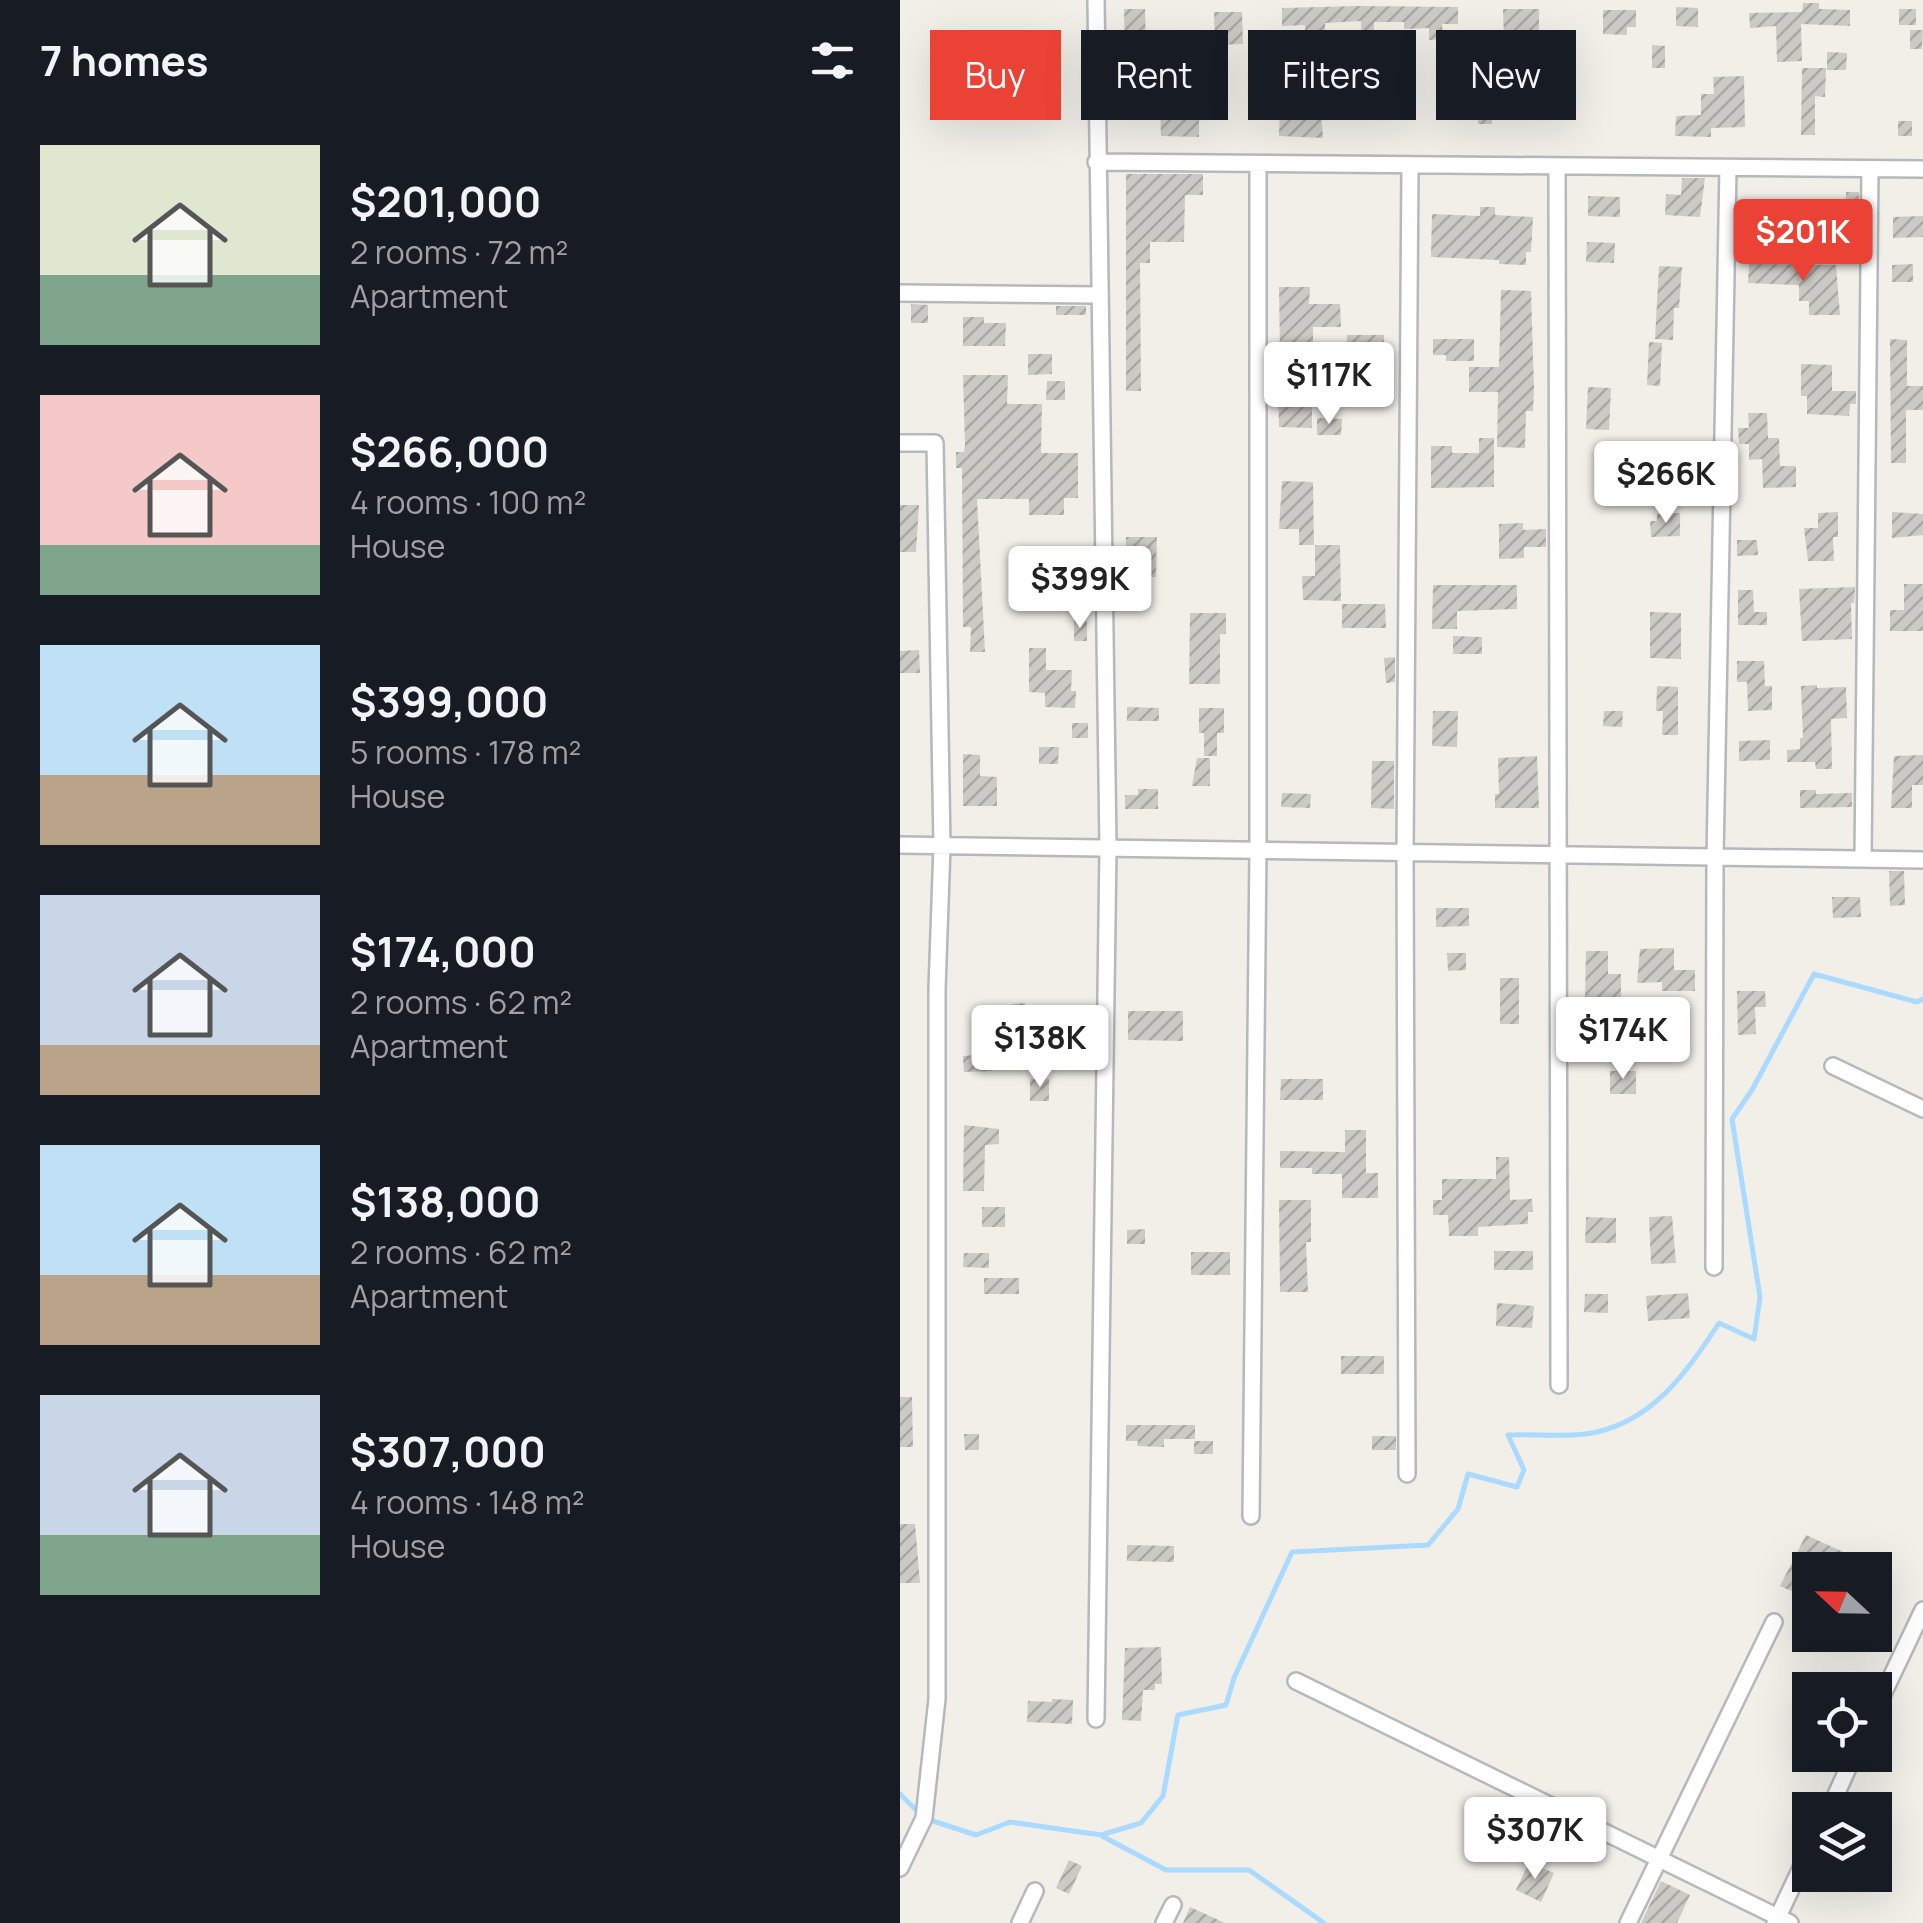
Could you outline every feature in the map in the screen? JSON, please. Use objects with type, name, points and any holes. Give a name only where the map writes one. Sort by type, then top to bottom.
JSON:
[{"type":"street","points":[[1096,0],[1108,848],[1096,1719]]},
{"type":"street","points":[[1096,162],[1923,169]]},
{"type":"street","points":[[1251,1516],[1258,849],[1258,164]]},
{"type":"street","points":[[1408,1474],[1405,853],[1410,165]]},
{"type":"street","points":[[1557,166],[1559,1386]]},
{"type":"street","points":[[1714,1267],[1715,858],[1728,168]]},
{"type":"street","points":[[1863,860],[1870,169]]},
{"type":"street","points":[[900,293],[1100,295]]},
{"type":"street","points":[[900,443],[935,443],[942,846],[938,989],[937,1700],[924,1818],[900,1868]]},
{"type":"street","points":[[900,845],[1923,860]]},
{"type":"street","points":[[1833,1066],[1923,1109]]},
{"type":"street","points":[[1892,1676],[1923,1610]]},
{"type":"street","points":[[1628,1923],[1774,1622]]},
{"type":"street","points":[[1296,1681],[1781,1921],[1793,1892]]},
{"type":"street","points":[[1020,1923],[1035,1891]]},
{"type":"street","points":[[1164,1923],[1173,1905]]},
{"type":"building","points":[[1803,3],[1819,3],[1819,9],[1850,10],[1850,26],[1801,24],[1802,61],[1777,62],[1776,26],[1750,28],[1749,13],[1802,12]]},
{"type":"building","points":[[1458,7],[1458,24],[1442,24],[1442,30],[1436,30],[1436,40],[1429,40],[1429,28],[1404,29],[1404,22],[1374,22],[1374,30],[1362,30],[1361,21],[1325,23],[1325,30],[1305,30],[1305,25],[1282,26],[1282,8]]},
{"type":"building","points":[[1676,7],[1698,8],[1698,27],[1676,26]]},
{"type":"building","points":[[1124,9],[1145,9],[1146,30],[1124,30]]},
{"type":"building","points":[[1503,9],[1539,9],[1539,30],[1504,30]]},
{"type":"building","points":[[1899,9],[1916,9],[1916,25],[1899,25]]},
{"type":"building","points":[[1603,10],[1636,10],[1636,27],[1627,27],[1627,35],[1603,34]]},
{"type":"building","points":[[1214,12],[1242,12],[1243,44],[1228,45],[1228,30],[1215,30]]},
{"type":"building","points":[[1910,30],[1923,30],[1922,49],[1910,49]]},
{"type":"building","points":[[1652,45],[1665,46],[1665,68],[1652,68]]},
{"type":"building","points":[[1827,52],[1847,53],[1846,70],[1827,70]]},
{"type":"building","points":[[1802,68],[1826,68],[1825,97],[1815,96],[1815,135],[1801,135]]},
{"type":"building","points":[[1744,76],[1745,127],[1711,128],[1711,137],[1675,136],[1676,116],[1701,115],[1701,94],[1714,94],[1713,77]]},
{"type":"building","points":[[1160,120],[1199,120],[1199,137],[1161,136]]},
{"type":"building","points":[[1280,120],[1322,120],[1323,138],[1279,136]]},
{"type":"building","points":[[1898,121],[1912,121],[1912,136],[1898,136]]},
{"type":"building","points":[[1126,174],[1203,174],[1203,195],[1185,195],[1184,242],[1150,242],[1150,263],[1140,263],[1141,391],[1126,391]]},
{"type":"building","points":[[1682,178],[1705,178],[1700,217],[1665,215],[1666,194],[1681,195]]},
{"type":"building","points":[[1846,192],[1859,192],[1858,223],[1847,224]]},
{"type":"building","points":[[1588,196],[1620,197],[1620,217],[1588,216]]},
{"type":"building","points":[[1480,207],[1495,207],[1495,215],[1533,217],[1531,252],[1526,252],[1526,265],[1431,257],[1432,214],[1480,216]]},
{"type":"building","points":[[1754,214],[1790,215],[1790,231],[1753,229]]},
{"type":"building","points":[[1923,216],[1923,237],[1893,238],[1893,217]]},
{"type":"building","points":[[1587,242],[1615,243],[1614,263],[1586,262]]},
{"type":"building","points":[[1749,264],[1836,265],[1840,315],[1809,315],[1809,301],[1799,301],[1799,285],[1748,283]]},
{"type":"building","points":[[1913,264],[1913,282],[1892,282],[1892,265]]},
{"type":"building","points":[[1659,266],[1682,267],[1673,340],[1655,339]]},
{"type":"building","points":[[1279,287],[1310,287],[1309,304],[1340,304],[1341,327],[1313,327],[1313,357],[1280,357]]},
{"type":"building","points":[[1501,290],[1531,291],[1534,388],[1533,411],[1526,411],[1525,448],[1497,447],[1498,392],[1469,392],[1469,367],[1499,367]]},
{"type":"building","points":[[911,304],[928,305],[928,323],[911,323]]},
{"type":"building","points":[[1056,306],[1086,306],[1086,315],[1056,315]]},
{"type":"building","points":[[963,317],[984,317],[984,323],[1006,323],[1005,346],[963,346]]},
{"type":"building","points":[[1347,335],[1384,335],[1384,358],[1347,357]]},
{"type":"building","points":[[1433,339],[1474,339],[1474,361],[1446,361],[1446,355],[1433,355]]},
{"type":"building","points":[[1890,339],[1907,340],[1907,386],[1923,386],[1923,410],[1906,410],[1906,463],[1891,463]]},
{"type":"building","points":[[1649,342],[1662,343],[1660,386],[1647,385]]},
{"type":"building","points":[[1028,354],[1052,354],[1052,374],[1028,375]]},
{"type":"building","points":[[1801,364],[1832,365],[1832,391],[1856,391],[1856,404],[1850,404],[1849,416],[1807,414],[1807,396],[1801,396]]},
{"type":"building","points":[[963,375],[1008,375],[1007,404],[1042,404],[1041,453],[1078,453],[1078,498],[1064,498],[1064,515],[1029,515],[1029,499],[977,499],[985,652],[970,652],[971,627],[963,627],[962,468],[956,468],[956,452],[964,452],[965,446]]},
{"type":"building","points":[[1047,381],[1065,381],[1065,400],[1046,400]]},
{"type":"building","points":[[1278,384],[1312,384],[1312,428],[1279,427]]},
{"type":"building","points":[[1588,387],[1611,388],[1609,430],[1586,429]]},
{"type":"building","points":[[1748,413],[1767,413],[1768,438],[1779,438],[1780,466],[1796,466],[1796,487],[1763,488],[1762,459],[1749,460],[1749,444],[1739,444],[1738,428],[1749,428]]},
{"type":"building","points":[[1317,418],[1342,419],[1341,435],[1317,435]]},
{"type":"building","points":[[1479,438],[1494,438],[1494,487],[1431,488],[1431,446],[1452,446],[1452,453],[1479,453]]},
{"type":"building","points":[[1282,481],[1313,482],[1314,545],[1299,545],[1299,529],[1279,529]]},
{"type":"building","points":[[900,505],[919,505],[916,552],[900,552]]},
{"type":"building","points":[[1838,512],[1834,561],[1808,561],[1804,528],[1818,528],[1818,513]]},
{"type":"building","points":[[1892,512],[1923,514],[1923,535],[1892,538]]},
{"type":"building","points":[[1680,513],[1680,536],[1651,537],[1650,521],[1657,521],[1657,514]]},
{"type":"building","points":[[1523,523],[1523,530],[1546,529],[1546,547],[1524,547],[1524,558],[1499,559],[1499,524]]},
{"type":"building","points":[[1126,537],[1157,537],[1156,577],[1126,577]]},
{"type":"building","points":[[1737,540],[1757,540],[1758,555],[1737,556]]},
{"type":"building","points":[[1315,545],[1340,545],[1341,601],[1303,600],[1302,576],[1315,576]]},
{"type":"building","points":[[1030,549],[1044,549],[1043,572],[1062,572],[1062,595],[1028,595]]},
{"type":"building","points":[[1904,584],[1923,584],[1923,631],[1890,631],[1890,610],[1904,610]]},
{"type":"building","points":[[1433,585],[1517,585],[1517,609],[1457,611],[1457,629],[1432,629]]},
{"type":"building","points":[[1855,587],[1851,603],[1852,639],[1802,641],[1799,589]]},
{"type":"building","points":[[1738,590],[1753,590],[1754,612],[1767,612],[1767,625],[1738,625]]},
{"type":"building","points":[[1342,604],[1385,604],[1386,628],[1342,628]]},
{"type":"building","points":[[1650,612],[1681,613],[1681,659],[1650,658]]},
{"type":"building","points":[[1190,613],[1226,613],[1226,634],[1220,634],[1220,684],[1189,684]]},
{"type":"building","points":[[1074,621],[1087,621],[1087,641],[1074,641]]},
{"type":"building","points":[[1453,636],[1482,637],[1482,654],[1453,654]]},
{"type":"building","points":[[1029,648],[1046,648],[1046,670],[1072,670],[1075,708],[1045,707],[1045,693],[1029,692]]},
{"type":"building","points":[[919,650],[920,673],[900,673],[900,651]]},
{"type":"building","points":[[1395,657],[1395,682],[1386,683],[1384,658]]},
{"type":"building","points":[[1737,661],[1764,661],[1765,686],[1772,686],[1772,710],[1748,711],[1747,682],[1737,682]]},
{"type":"building","points":[[1657,686],[1678,687],[1678,735],[1662,735],[1663,711],[1656,711]]},
{"type":"building","points":[[1801,686],[1846,687],[1847,718],[1831,719],[1832,769],[1816,769],[1815,762],[1787,762],[1787,750],[1800,749],[1803,738]]},
{"type":"building","points":[[1127,707],[1159,708],[1159,721],[1127,721]]},
{"type":"building","points":[[1199,708],[1224,708],[1224,733],[1217,733],[1217,756],[1204,756]]},
{"type":"building","points":[[1433,711],[1458,711],[1457,747],[1432,746]]},
{"type":"building","points":[[1604,711],[1623,711],[1622,727],[1603,726]]},
{"type":"building","points":[[1072,723],[1088,723],[1088,738],[1072,738]]},
{"type":"building","points":[[1770,740],[1770,760],[1739,761],[1739,741]]},
{"type":"building","points":[[1039,747],[1059,747],[1058,764],[1039,764]]},
{"type":"building","points":[[963,754],[980,755],[980,776],[997,777],[997,806],[963,806]]},
{"type":"building","points":[[1923,755],[1923,785],[1912,785],[1912,808],[1891,808],[1894,756]]},
{"type":"building","points":[[1537,756],[1539,808],[1495,808],[1495,794],[1499,794],[1498,758]]},
{"type":"building","points":[[1197,758],[1210,758],[1210,786],[1192,786]]},
{"type":"building","points":[[1372,761],[1394,761],[1394,809],[1371,808]]},
{"type":"building","points":[[1138,789],[1158,789],[1158,809],[1125,809],[1125,795],[1138,795]]},
{"type":"building","points":[[1800,790],[1816,790],[1816,794],[1852,793],[1852,807],[1800,808]]},
{"type":"building","points":[[1282,793],[1311,794],[1310,808],[1281,807]]},
{"type":"building","points":[[1889,871],[1904,871],[1905,905],[1890,906]]},
{"type":"building","points":[[1832,897],[1860,897],[1861,917],[1833,918]]},
{"type":"building","points":[[1436,908],[1469,908],[1469,926],[1436,927]]},
{"type":"building","points":[[1674,948],[1674,970],[1695,970],[1695,991],[1662,991],[1662,982],[1637,983],[1640,949]]},
{"type":"building","points":[[1586,951],[1608,951],[1608,974],[1621,974],[1621,1003],[1602,1003],[1600,1046],[1584,1046]]},
{"type":"building","points":[[1447,953],[1466,953],[1466,970],[1448,971]]},
{"type":"building","points":[[1500,978],[1519,978],[1519,1024],[1500,1024]]},
{"type":"building","points":[[1737,991],[1765,991],[1766,1007],[1755,1007],[1756,1034],[1738,1035]]},
{"type":"building","points":[[1025,1003],[1026,1017],[1012,1018],[1012,1004]]},
{"type":"building","points":[[1128,1011],[1183,1011],[1183,1041],[1128,1040]]},
{"type":"building","points":[[991,1054],[992,1071],[964,1072],[963,1056]]},
{"type":"building","points":[[1610,1071],[1636,1071],[1636,1094],[1610,1094]]},
{"type":"building","points":[[1030,1079],[1049,1079],[1049,1101],[1030,1101]]},
{"type":"building","points":[[1281,1079],[1323,1079],[1323,1100],[1280,1100]]},
{"type":"building","points":[[964,1125],[999,1129],[999,1144],[985,1145],[984,1191],[963,1191]]},
{"type":"building","points":[[1345,1130],[1366,1130],[1366,1173],[1378,1173],[1378,1198],[1342,1198],[1342,1174],[1312,1174],[1312,1168],[1280,1168],[1280,1151],[1345,1152]]},
{"type":"building","points":[[1496,1157],[1509,1157],[1510,1200],[1532,1199],[1533,1212],[1528,1212],[1528,1224],[1478,1227],[1478,1236],[1449,1236],[1448,1215],[1433,1215],[1433,1200],[1442,1200],[1442,1179],[1496,1179]]},
{"type":"building","points":[[1279,1200],[1311,1200],[1311,1242],[1306,1242],[1308,1292],[1280,1292]]},
{"type":"building","points":[[982,1207],[1005,1207],[1005,1227],[982,1227]]},
{"type":"building","points":[[1672,1216],[1676,1263],[1651,1264],[1649,1217]]},
{"type":"building","points":[[1586,1217],[1616,1218],[1616,1243],[1585,1243]]},
{"type":"building","points":[[1145,1229],[1145,1244],[1127,1244],[1127,1230]]},
{"type":"building","points":[[1494,1251],[1533,1251],[1533,1270],[1494,1270]]},
{"type":"building","points":[[1191,1252],[1230,1252],[1230,1275],[1191,1275]]},
{"type":"building","points":[[964,1253],[989,1253],[989,1268],[963,1267]]},
{"type":"building","points":[[984,1278],[1019,1278],[1019,1294],[984,1294]]},
{"type":"building","points":[[1688,1293],[1690,1318],[1648,1321],[1646,1296]]},
{"type":"building","points":[[1585,1294],[1608,1294],[1608,1313],[1584,1312]]},
{"type":"building","points":[[1497,1303],[1534,1306],[1532,1328],[1496,1326]]},
{"type":"building","points":[[1341,1356],[1384,1356],[1384,1374],[1341,1374]]},
{"type":"building","points":[[900,1397],[912,1397],[913,1447],[900,1447]]},
{"type":"building","points":[[1126,1425],[1195,1425],[1195,1439],[1164,1439],[1164,1447],[1137,1446],[1138,1441],[1126,1441]]},
{"type":"building","points":[[964,1434],[979,1434],[979,1450],[965,1450]]},
{"type":"building","points":[[1372,1436],[1396,1436],[1396,1450],[1372,1450]]},
{"type":"building","points":[[1194,1441],[1213,1441],[1213,1454],[1194,1454]]},
{"type":"building","points":[[900,1524],[915,1524],[920,1583],[900,1583]]},
{"type":"building","points":[[1806,1535],[1843,1552],[1797,1552]]},
{"type":"building","points":[[1127,1545],[1174,1546],[1174,1562],[1127,1561]]},
{"type":"building","points":[[1792,1562],[1792,1591],[1780,1586]]},
{"type":"building","points":[[1161,1647],[1162,1684],[1155,1684],[1155,1690],[1143,1690],[1141,1721],[1122,1720],[1125,1648]]},
{"type":"building","points":[[1073,1700],[1072,1724],[1027,1722],[1028,1701]]},
{"type":"building","points":[[1069,1860],[1082,1866],[1069,1894],[1056,1888]]},
{"type":"building","points":[[1529,1862],[1554,1873],[1541,1902],[1516,1890]]},
{"type":"building","points":[[1661,1881],[1690,1895],[1677,1923],[1641,1923]]},
{"type":"building","points":[[1190,1907],[1225,1923],[1183,1923]]},
{"type":"waterway","points":[[927,1819],[976,1835],[1010,1822],[1101,1835],[1141,1823],[1163,1796],[1178,1715],[1226,1705],[1234,1678],[1292,1552],[1428,1545],[1458,1509],[1468,1474],[1517,1487],[1524,1470],[1508,1435],[1576,1435],[1609,1429],[1648,1408],[1664,1394],[1719,1323],[1754,1339],[1760,1297],[1732,1119],[1752,1090],[1814,974],[1917,1002],[1923,999]]},
{"type":"waterway","points":[[900,1794],[919,1813]]},
{"type":"waterway","points":[[1102,1836],[1166,1870],[1249,1870],[1324,1923]]}]
